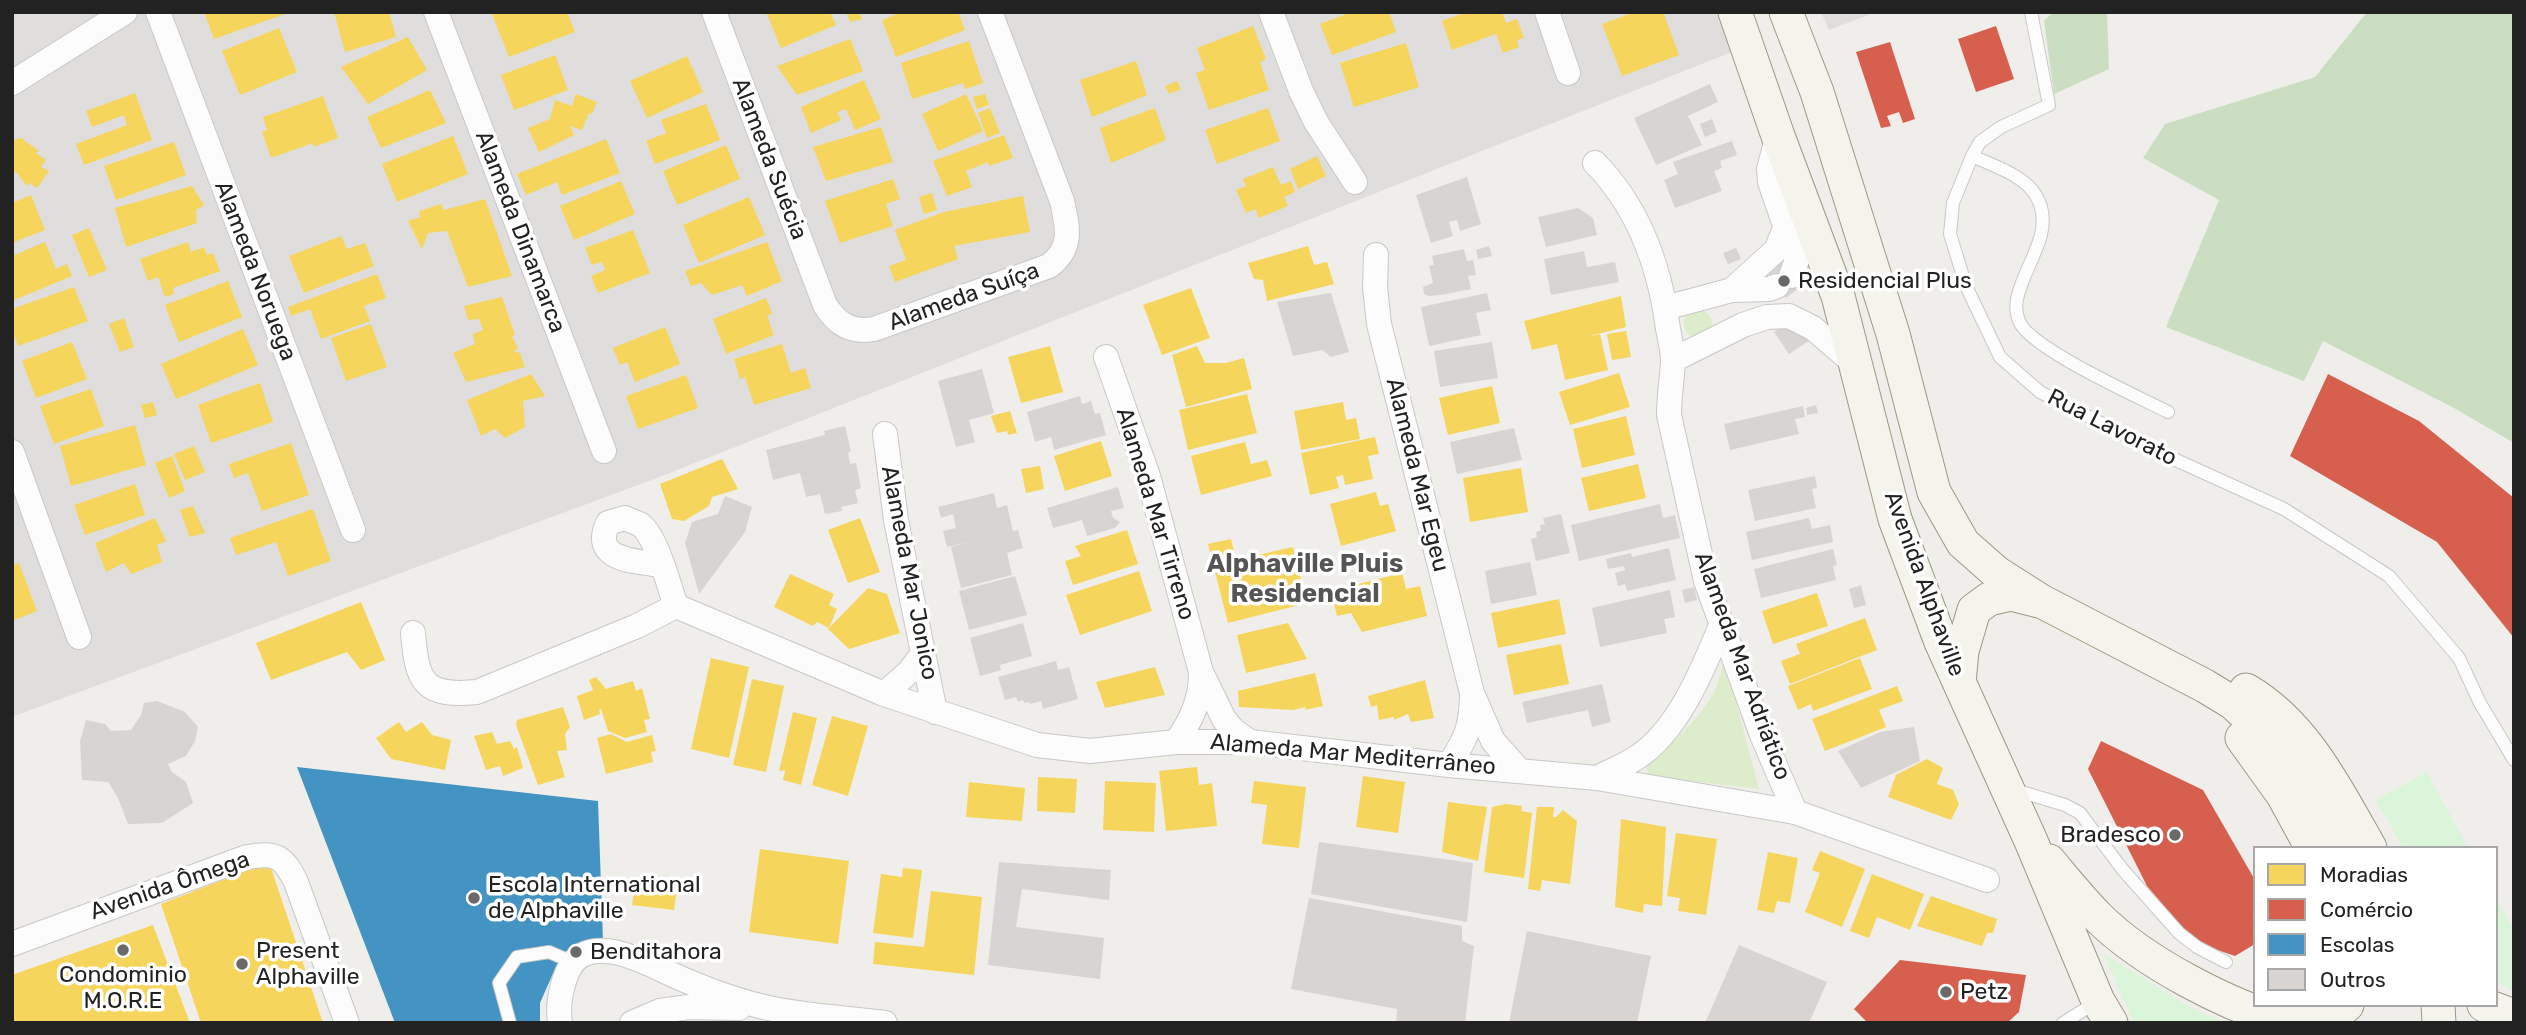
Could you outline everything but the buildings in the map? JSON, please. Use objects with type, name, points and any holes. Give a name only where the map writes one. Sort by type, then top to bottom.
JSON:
[{"type":"main road","name":"Avenida Alphaville","points":[[1734,12],[1777,136],[1838,296],[1895,519],[1941,642],[2105,1012]]},
{"type":"main road","name":"Avenida Alphaville","points":[[1786,12],[1829,128],[1893,334],[1934,492],[1963,543],[1997,573],[2041,601],[2233,703],[2262,730],[2304,782],[2344,846]]},
{"type":"main road","points":[[1777,136],[1799,124],[1820,124],[1829,128]]},
{"type":"main road","points":[[1959,682],[1962,651],[1974,610],[1989,599],[2011,594],[2041,601]]},
{"type":"main road","points":[[2120,642],[2213,671],[2262,699],[2294,729],[2332,780],[2369,846]]},
{"type":"main road","points":[[2205,686],[2283,794],[2311,846]]},
{"type":"main road","points":[[2031,841],[2100,919],[2150,959],[2227,999],[2285,1022],[2344,1007]]},
{"type":"main road","points":[[2489,1007],[2514,1016]]},
{"type":"street","points":[[12,83],[125,12]]},
{"type":"street","name":"Alameda Noruega","points":[[158,12],[353,530]]},
{"type":"street","name":"Alameda Dinamarca","points":[[436,12],[604,451]]},
{"type":"street","name":"Alameda Suécia","points":[[714,12],[825,305]]},
{"type":"street","name":"Alameda Suíça","points":[[825,305],[834,319],[849,328],[860,331],[874,329],[1049,266],[1060,258],[1066,246],[1067,224],[1062,201],[990,12]]},
{"type":"street","points":[[1271,12],[1301,91],[1316,122],[1355,182]]},
{"type":"street","points":[[1547,12],[1568,73]]},
{"type":"street","points":[[1665,308],[1727,291],[1769,289],[1784,281],[1797,260],[1770,182],[1769,169],[1777,136]]},
{"type":"street","name":"Alameda Mar Adriático","points":[[1595,163],[1615,184],[1646,237],[1665,308],[1673,360],[1669,415],[1706,581],[1762,735],[1795,812]]},
{"type":"street","points":[[1727,291],[1776,250],[1786,226]]},
{"type":"street","name":"Alameda Mar Egeu","points":[[1376,255],[1375,287],[1379,324],[1472,693],[1493,741],[1518,769]]},
{"type":"street","points":[[1727,291],[1733,331]]},
{"type":"street","points":[[1673,360],[1767,317],[1789,316],[1813,328],[1857,366]]},
{"type":"street","name":"Alameda Mar Tirreno","points":[[1106,357],[1149,476],[1201,672],[1224,719],[1233,730],[1250,742]]},
{"type":"street","name":"Alameda Mar Jonico","points":[[884,434],[894,509],[935,712]]},
{"type":"street","points":[[12,452],[79,637]]},
{"type":"street","points":[[413,633],[415,662],[421,677],[435,690],[452,694],[477,692],[676,607],[661,565]]},
{"type":"street","name":"Alameda Mar Mediterrâneo","points":[[676,607],[884,694],[1037,745],[1090,751],[1176,743],[1250,742],[1449,765],[1597,778],[1795,812],[1987,880]]},
{"type":"street","points":[[1597,778],[1637,758],[1679,712],[1702,674],[1722,623]]},
{"type":"street","points":[[884,694],[909,672],[923,653]]},
{"type":"street","name":"Alameda Mar Tirreno","points":[[1176,743],[1194,711],[1201,684],[1201,672]]},
{"type":"street","name":"Alameda Mar Egeu","points":[[1449,765],[1460,749],[1471,722],[1472,693]]},
{"type":"street","name":"Avenida Ômega","points":[[12,944],[247,857],[262,854],[275,856],[286,864],[296,882],[347,1023]]},
{"type":"street","points":[[559,1023],[562,986],[575,963],[581,955],[600,951],[618,952],[690,983],[764,1008]]},
{"type":"street","points":[[632,1023],[660,1011],[689,1007],[764,1008],[885,1023]]},
{"type":"lane","name":"Rua Lavorato","points":[[2031,12],[2049,105],[2001,127],[1980,142],[1953,203],[1950,234],[1966,286],[2000,357],[2040,392],[2155,451],[2284,509],[2389,576],[2459,658],[2480,703],[2514,760]]},
{"type":"lane","points":[[1972,156],[2019,177],[2036,192],[2042,217],[2040,236],[2015,301],[2020,323],[2039,342],[2072,362],[2168,412]]},
{"type":"lane","points":[[2007,788],[2065,804],[2080,813],[2123,870],[2179,933],[2197,947],[2226,962]]},
{"type":"lane","points":[[510,1023],[499,983],[517,957],[549,952],[575,963]]},
{"type":"lane","points":[[2063,1023],[2105,1012]]},
{"type":"shaded area","points":[[12,12],[1717,12],[1732,52],[657,478],[12,717]]},
{"type":"shaded area","points":[[1821,12],[1876,12],[1829,30]]},
{"type":"green space","points":[[2053,12],[2107,12],[2109,69],[2054,94],[2044,21]]},
{"type":"green space","points":[[2367,12],[2514,12],[2514,443],[2454,408],[2323,341],[2304,381],[2166,327],[2219,200],[2143,158],[2165,124],[2315,77]]},
{"type":"green space","points":[[1698,310],[1708,314],[1712,324],[1708,334],[1698,338],[1688,334],[1684,324],[1688,314]]},
{"type":"green space","points":[[1724,656],[1759,789],[1649,776],[1646,767],[1687,728],[1713,695]]},
{"type":"green space","points":[[2427,772],[2467,846],[2402,846],[2376,800]]},
{"type":"green space","points":[[2498,902],[2514,930],[2514,991],[2498,982]]},
{"type":"green space","points":[[2104,954],[2195,1010],[2228,1023],[2134,1023]]},
{"type":"place","name":"Residencial Plus","points":[[1784,281]]},
{"type":"place","name":"Bradesco","points":[[2175,835]]},
{"type":"place","name":"Escola International de Alphaville","points":[[474,898]]},
{"type":"place","name":"Condominio M.O.R.E","points":[[123,950]]},
{"type":"place","name":"Benditahora","points":[[576,952]]},
{"type":"place","name":"Present Alphaville","points":[[242,964]]},
{"type":"place","name":"Petz","points":[[1946,992]]},
{"type":"district","name":"Alphaville Pluis Residencial","points":[[1305,579]]}]
